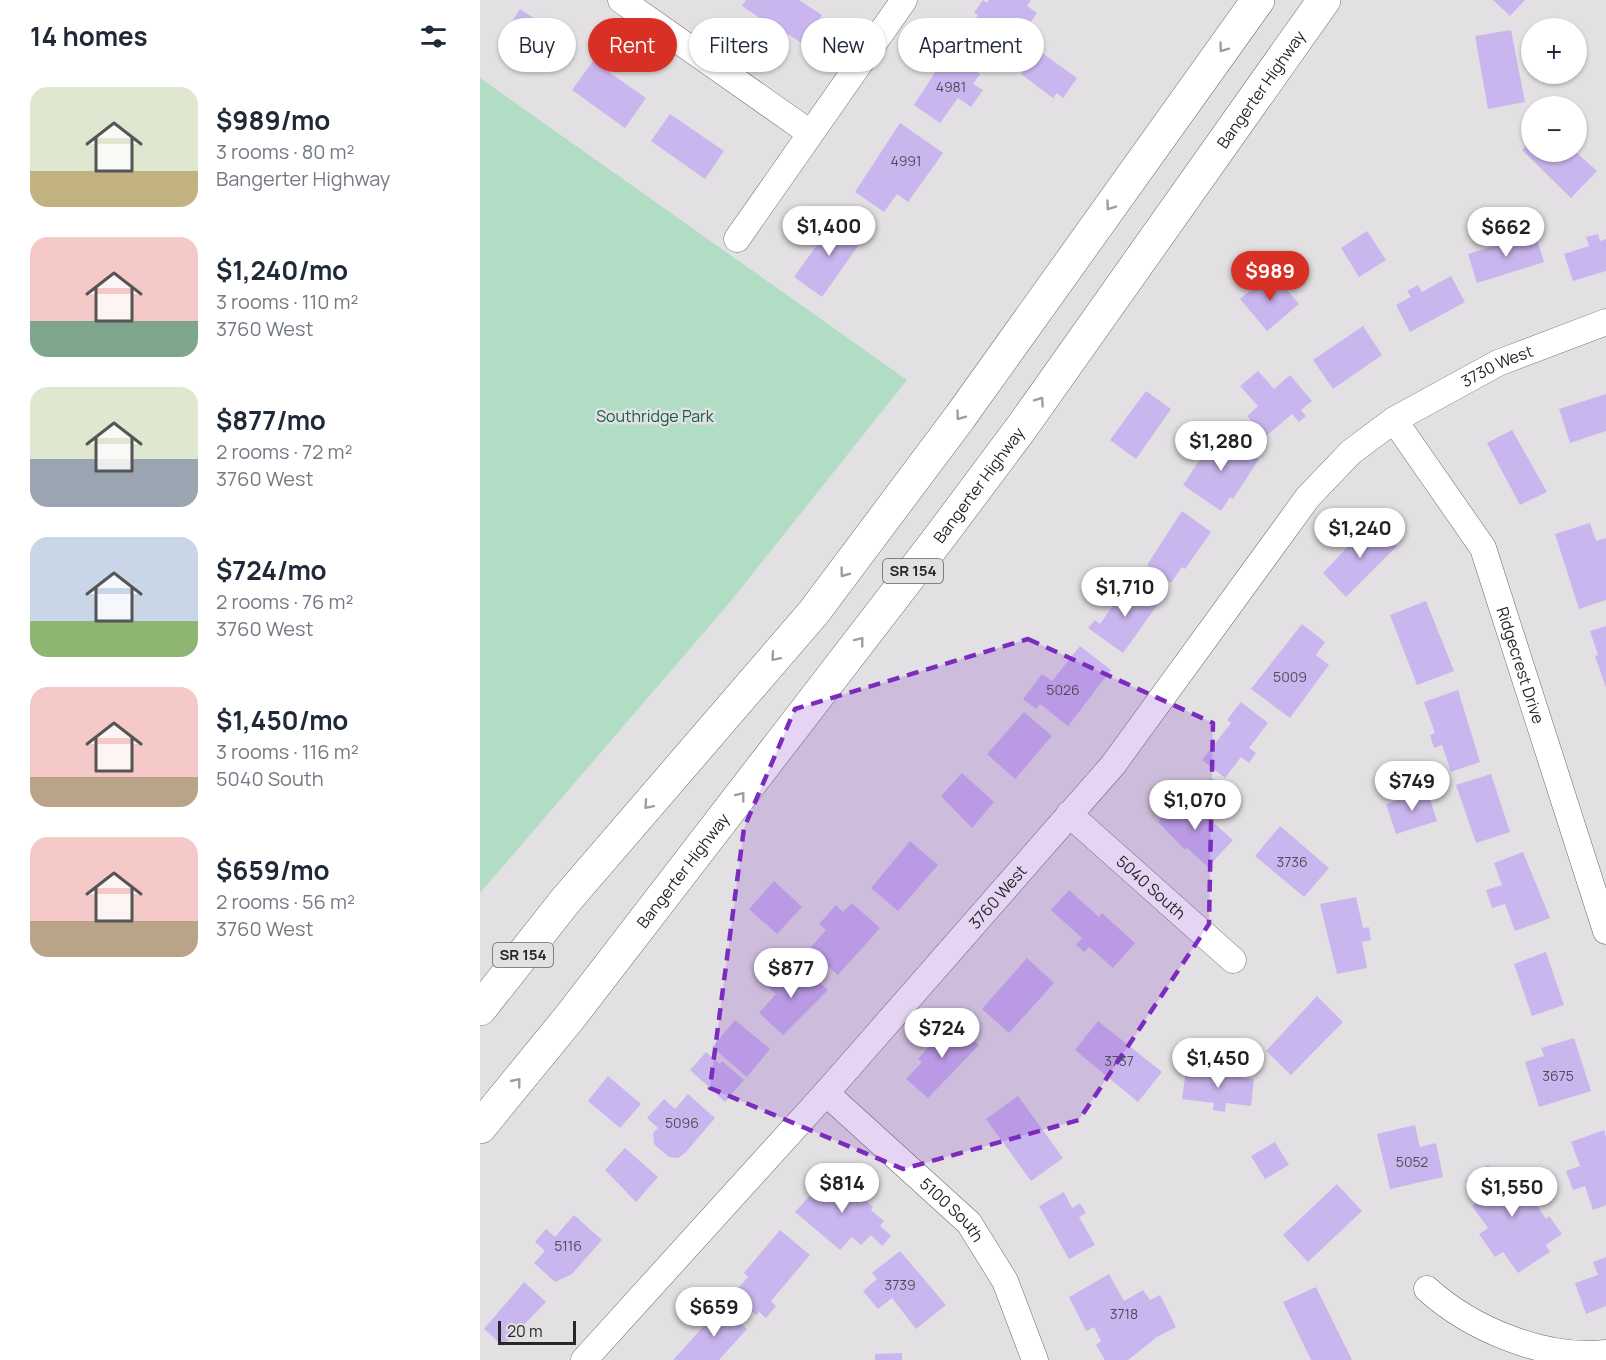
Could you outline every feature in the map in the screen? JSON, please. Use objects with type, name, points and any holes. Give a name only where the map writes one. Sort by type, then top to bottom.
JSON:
[{"type":"highway","name":"SR 154","points":[[480,1009],[566,900],[814,612],[960,417],[1257,0]]},
{"type":"highway","name":"Bangerter Highway","points":[[480,1127],[570,1017],[953,519],[1043,398],[1324,0]]},
{"type":"highway","points":[[480,979],[518,948],[566,900]]},
{"type":"street","points":[[621,0],[810,133]]},
{"type":"street","points":[[737,239],[904,0]]},
{"type":"street","name":"3730 West","points":[[1394,420],[1498,363],[1606,322]]},
{"type":"street","name":"3760 West","points":[[584,1360],[826,1093],[1113,765],[1308,497],[1351,452],[1394,420]]},
{"type":"street","name":"Ridgecrest Drive","points":[[1394,420],[1483,548],[1606,931]]},
{"type":"street","name":"5040 South","points":[[1069,814],[1233,960]]},
{"type":"street","name":"5100 South","points":[[826,1093],[969,1223],[1005,1281],[1035,1360]]},
{"type":"street","points":[[1427,1289],[1451,1311],[1478,1328],[1548,1358],[1606,1353]]},
{"type":"highlighted area","points":[[1028,639],[1213,723],[1209,924],[1079,1120],[903,1169],[710,1088],[744,828],[795,709]]},
{"type":"green space","name":"Southridge Park","points":[[480,78],[907,380],[730,602],[480,893]]},
{"type":"building","points":[[746,0],[799,0],[822,15],[820,18],[801,18],[801,43],[789,35],[789,18],[760,18],[742,6]]},
{"type":"building","points":[[983,0],[987,3],[989,0],[1031,0],[1027,6],[1037,13],[1034,18],[976,18],[978,15],[974,13]]},
{"type":"building","points":[[1493,0],[1525,0],[1510,16]]},
{"type":"building","points":[[520,9],[534,18],[514,18]]},
{"type":"building","points":[[1511,30],[1524,96],[1521,96],[1521,103],[1488,109],[1475,36]]},
{"type":"building","points":[[1044,54],[1077,78],[1063,98],[1057,93],[1053,98],[1021,74],[1022,72],[1044,72]]},
{"type":"building","points":[[588,68],[588,72],[609,72],[646,98],[625,128],[572,90]]},
{"type":"building","points":[[935,72],[977,72],[980,74],[973,84],[983,90],[971,107],[958,98],[940,123],[914,105]]},
{"type":"building","points":[[670,114],[724,151],[705,179],[651,141]]},
{"type":"building","points":[[900,123],[943,153],[908,202],[897,194],[884,212],[855,192]]},
{"type":"building","points":[[1534,162],[1587,162],[1597,171],[1571,198]]},
{"type":"building","points":[[837,217],[865,236],[822,297],[794,277]]},
{"type":"building","points":[[1367,231],[1386,260],[1359,277],[1341,248]]},
{"type":"building","points":[[1535,233],[1544,262],[1477,283],[1468,254]]},
{"type":"building","points":[[1598,234],[1600,241],[1606,239],[1606,271],[1573,281],[1564,254],[1589,246],[1586,237]]},
{"type":"building","points":[[1272,272],[1299,304],[1267,331],[1240,299]]},
{"type":"building","points":[[1451,276],[1465,302],[1410,332],[1396,305],[1411,297],[1407,291],[1418,285],[1422,292]]},
{"type":"building","points":[[1363,326],[1382,355],[1333,389],[1313,360]]},
{"type":"building","points":[[1258,371],[1274,389],[1290,375],[1312,401],[1301,410],[1306,416],[1299,422],[1292,414],[1265,437],[1247,416],[1258,406],[1240,386]]},
{"type":"building","points":[[1146,391],[1171,409],[1136,459],[1110,440]]},
{"type":"building","points":[[1606,394],[1606,431],[1570,443],[1559,409]]},
{"type":"building","points":[[1512,430],[1547,492],[1520,505],[1487,443]]},
{"type":"building","points":[[1218,432],[1259,459],[1233,499],[1230,497],[1221,511],[1183,485]]},
{"type":"building","points":[[1182,511],[1211,532],[1185,569],[1182,567],[1171,583],[1147,565]]},
{"type":"building","points":[[1372,521],[1397,546],[1346,597],[1323,573]]},
{"type":"building","points":[[1590,523],[1596,541],[1606,538],[1606,600],[1579,609],[1555,534]]},
{"type":"building","points":[[1129,583],[1158,604],[1123,653],[1088,628],[1095,620],[1100,624]]},
{"type":"building","points":[[1426,601],[1454,671],[1417,685],[1390,615]]},
{"type":"building","points":[[1302,624],[1325,642],[1316,655],[1329,665],[1290,718],[1251,689]]},
{"type":"building","points":[[1606,626],[1606,688],[1595,656],[1598,655],[1590,631]]},
{"type":"building","points":[[1080,646],[1111,670],[1068,726],[1040,704],[1036,709],[1023,699],[1042,674],[1052,681]]},
{"type":"building","points":[[1458,690],[1480,762],[1451,772],[1442,745],[1434,748],[1430,735],[1435,733],[1424,702]]},
{"type":"building","points":[[1241,702],[1268,723],[1249,748],[1256,753],[1249,763],[1241,757],[1225,778],[1202,760],[1231,723],[1227,720]]},
{"type":"building","points":[[1024,712],[1052,736],[1015,779],[987,754]]},
{"type":"building","points":[[962,773],[994,802],[972,828],[941,796]]},
{"type":"building","points":[[1491,774],[1510,832],[1476,843],[1456,785]]},
{"type":"building","points":[[1427,790],[1437,821],[1396,834],[1386,804]]},
{"type":"building","points":[[1182,795],[1233,840],[1208,867],[1187,848],[1185,850],[1158,822]]},
{"type":"building","points":[[1280,826],[1329,868],[1304,897],[1255,856]]},
{"type":"building","points":[[910,841],[938,865],[898,911],[871,888]]},
{"type":"building","points":[[1523,852],[1550,918],[1515,931],[1505,904],[1492,908],[1486,890],[1502,885],[1494,863]]},
{"type":"building","points":[[774,881],[802,907],[777,934],[749,909]]},
{"type":"building","points":[[1069,890],[1099,917],[1102,913],[1135,943],[1113,968],[1089,947],[1084,952],[1076,945],[1082,938],[1051,910]]},
{"type":"building","points":[[1356,897],[1363,928],[1369,927],[1371,940],[1362,942],[1367,968],[1337,974],[1320,904]]},
{"type":"building","points":[[852,903],[880,928],[838,975],[809,949],[826,930],[819,924],[836,905],[843,912]]},
{"type":"building","points":[[1546,952],[1564,1005],[1532,1016],[1514,964]]},
{"type":"building","points":[[1027,958],[1054,983],[1009,1033],[982,1009]]},
{"type":"building","points":[[800,965],[828,990],[783,1035],[759,1013],[776,994],[765,984],[776,972],[786,981]]},
{"type":"building","points":[[1317,996],[1343,1022],[1291,1075],[1266,1051]]},
{"type":"building","points":[[735,1020],[770,1049],[747,1077],[712,1047]]},
{"type":"building","points":[[952,1021],[979,1045],[928,1098],[906,1079],[922,1062],[918,1059]]},
{"type":"building","points":[[1098,1021],[1162,1072],[1138,1102],[1075,1050]]},
{"type":"building","points":[[1574,1038],[1591,1091],[1539,1107],[1525,1062],[1544,1056],[1541,1048]]},
{"type":"building","points":[[706,1052],[720,1064],[722,1061],[744,1080],[725,1102],[690,1070]]},
{"type":"building","points":[[1186,1070],[1254,1079],[1251,1106],[1226,1103],[1225,1112],[1213,1110],[1214,1103],[1182,1099]]},
{"type":"building","points":[[608,1076],[641,1104],[620,1128],[588,1101]]},
{"type":"building","points":[[688,1094],[715,1118],[686,1152],[678,1158],[669,1157],[654,1144],[653,1133],[658,1128],[647,1118],[664,1099],[675,1109]]},
{"type":"building","points":[[1018,1096],[1063,1158],[1031,1181],[986,1119]]},
{"type":"building","points":[[1415,1125],[1420,1147],[1436,1143],[1443,1177],[1390,1189],[1377,1134]]},
{"type":"building","points":[[1604,1130],[1606,1137],[1606,1205],[1593,1210],[1585,1186],[1573,1190],[1566,1171],[1580,1166],[1571,1142]]},
{"type":"building","points":[[1275,1142],[1289,1165],[1265,1179],[1251,1156]]},
{"type":"building","points":[[625,1148],[658,1177],[636,1202],[605,1170]]},
{"type":"building","points":[[1488,1165],[1502,1184],[1520,1171],[1536,1194],[1531,1197],[1546,1219],[1549,1216],[1562,1234],[1546,1245],[1550,1252],[1518,1273],[1503,1252],[1495,1257],[1479,1234],[1488,1228],[1472,1206],[1479,1201],[1465,1181]]},
{"type":"building","points":[[833,1170],[873,1207],[871,1210],[884,1221],[880,1226],[891,1236],[882,1246],[871,1235],[861,1245],[852,1237],[840,1250],[795,1212]]},
{"type":"building","points":[[1337,1184],[1362,1211],[1308,1262],[1283,1235]]},
{"type":"building","points":[[1064,1192],[1072,1208],[1080,1203],[1086,1213],[1079,1217],[1095,1245],[1069,1259],[1039,1206]]},
{"type":"building","points":[[574,1215],[602,1240],[572,1274],[555,1282],[534,1263],[545,1251],[535,1242],[546,1229],[555,1237]]},
{"type":"building","points":[[780,1230],[810,1255],[771,1301],[776,1306],[766,1318],[759,1312],[756,1315],[732,1295],[748,1277],[744,1273]]},
{"type":"building","points":[[900,1251],[946,1305],[916,1329],[892,1298],[878,1309],[863,1291],[877,1279],[872,1273]]},
{"type":"building","points":[[1606,1257],[1606,1306],[1586,1314],[1575,1283],[1598,1275],[1593,1262]]},
{"type":"building","points":[[1109,1274],[1124,1301],[1143,1290],[1150,1300],[1160,1295],[1176,1327],[1157,1337],[1128,1360],[1105,1360],[1096,1345],[1101,1341],[1094,1327],[1086,1331],[1069,1297]]},
{"type":"building","points":[[524,1282],[546,1302],[503,1346],[484,1329]]},
{"type":"building","points":[[1316,1287],[1352,1360],[1311,1360],[1283,1302]]},
{"type":"building","points":[[722,1306],[747,1329],[719,1360],[673,1360]]},
{"type":"building","points":[[902,1353],[902,1360],[875,1360],[875,1354]]}]
